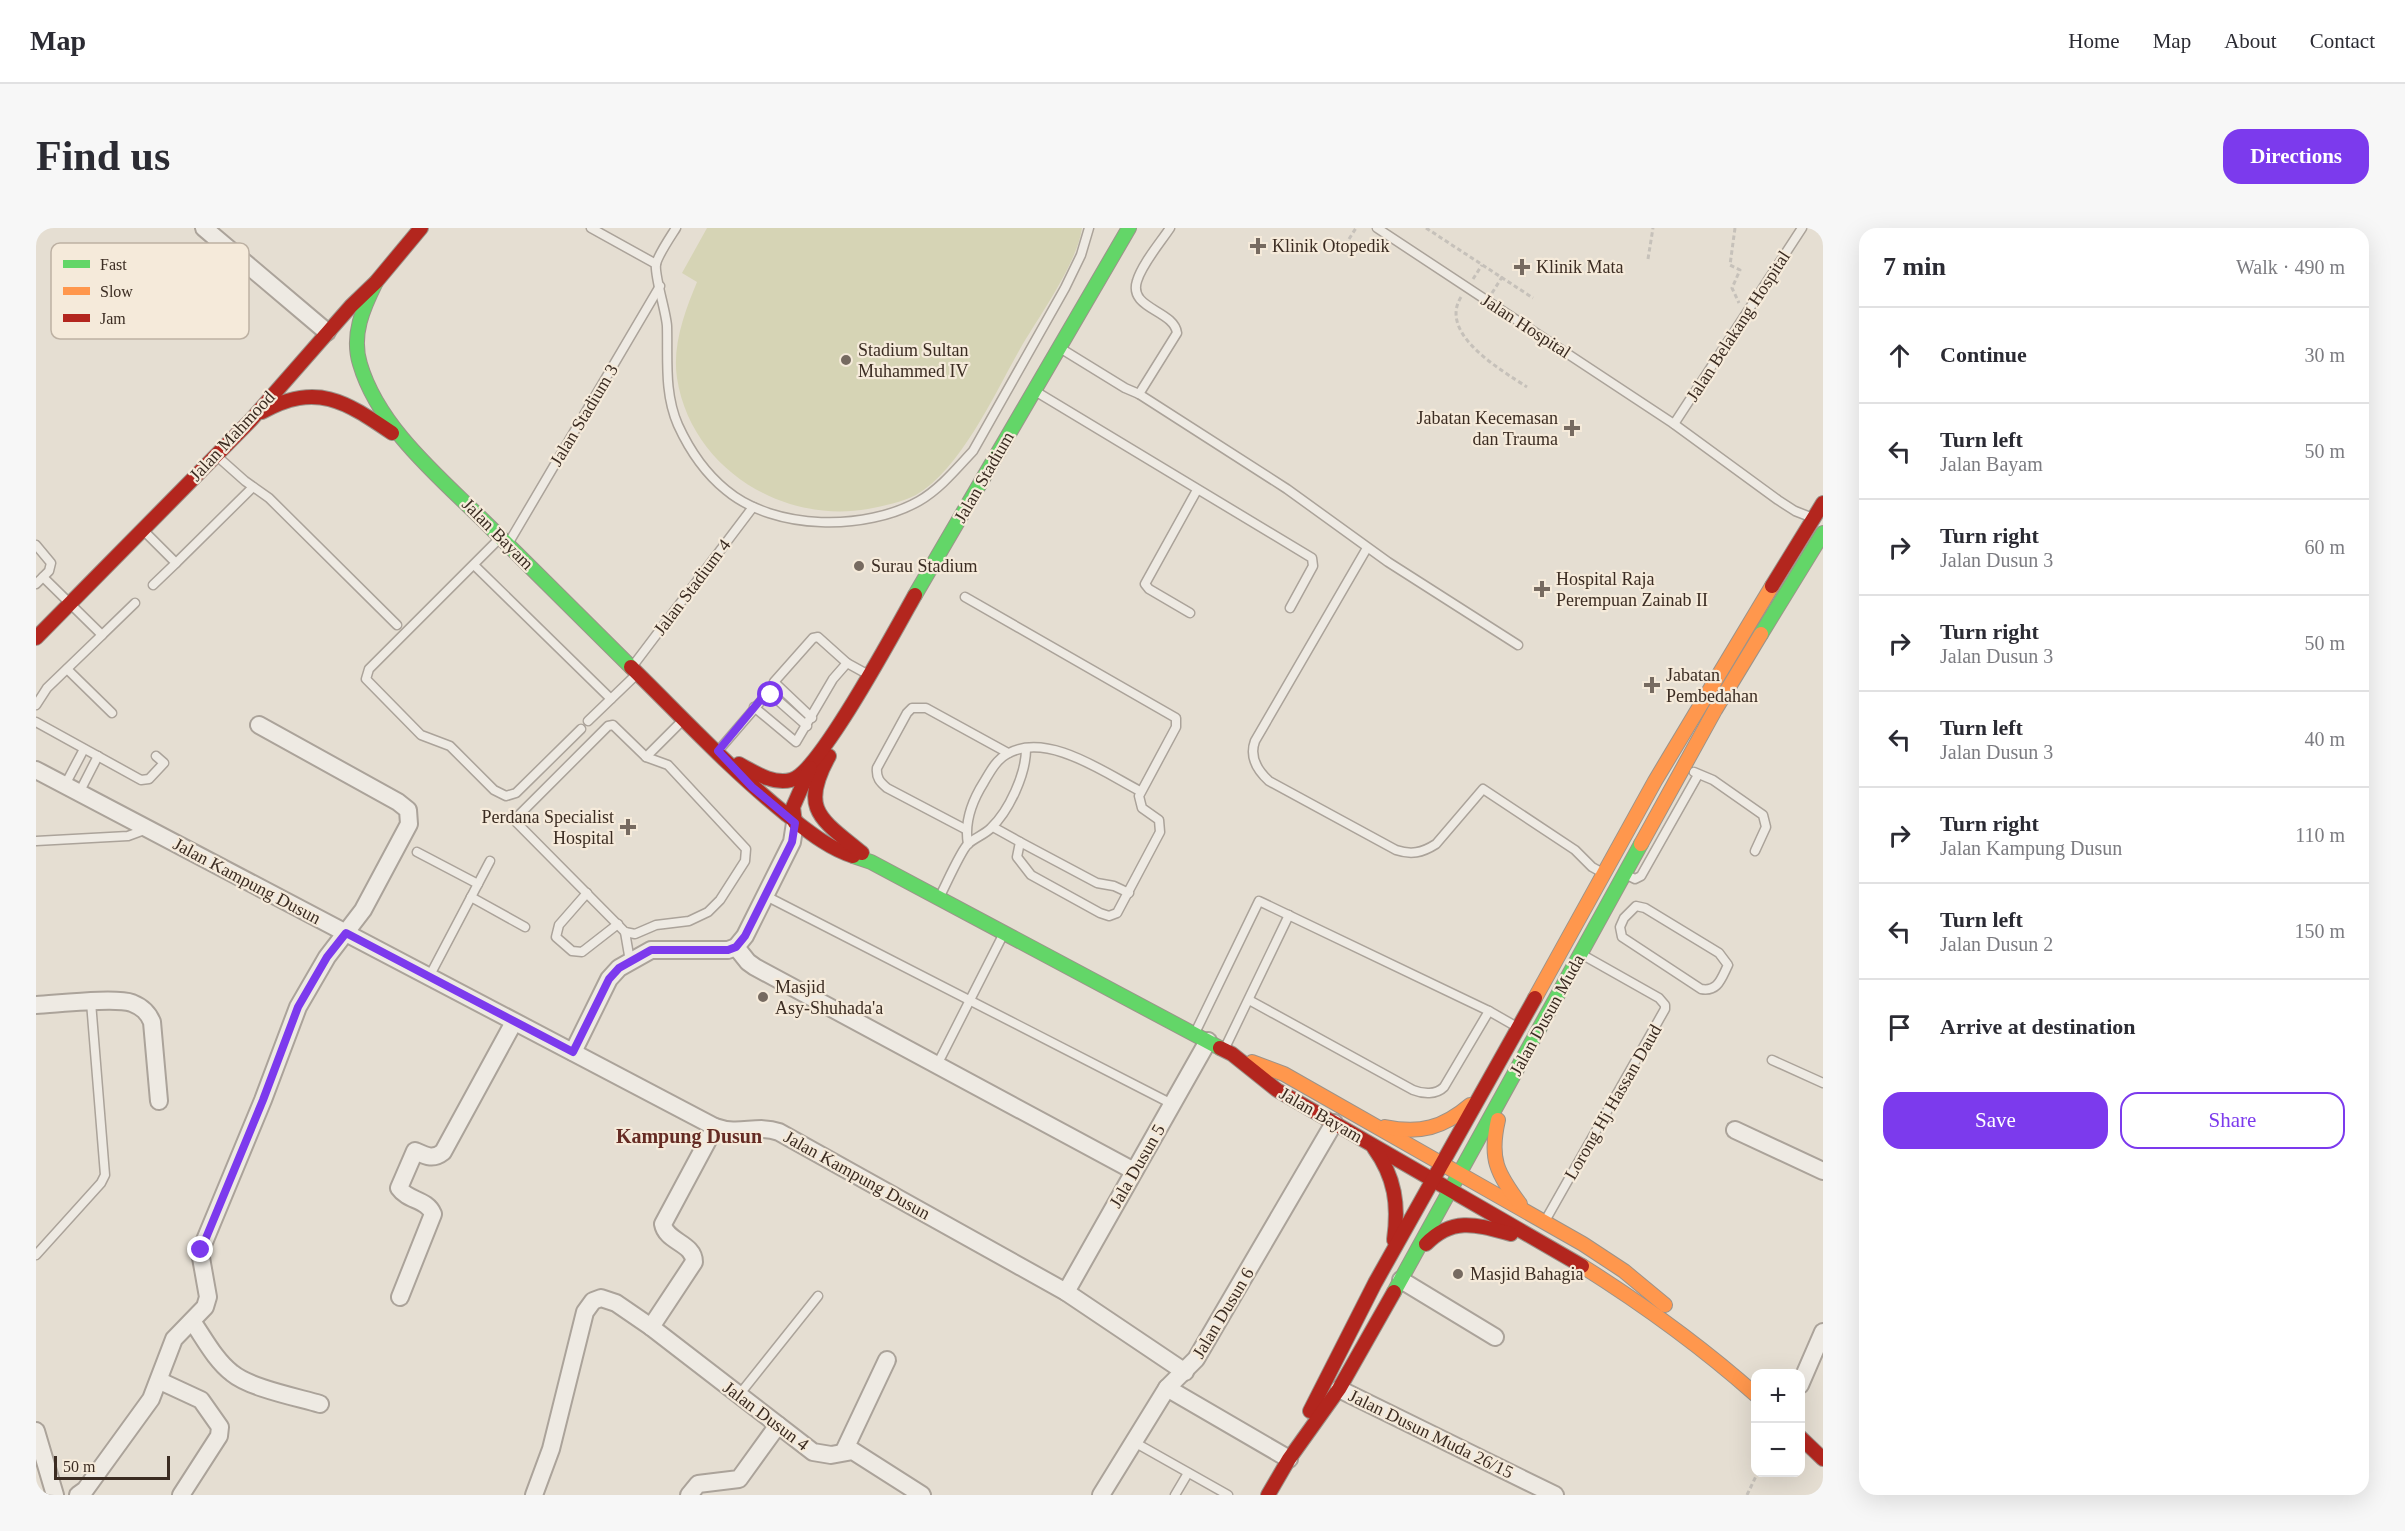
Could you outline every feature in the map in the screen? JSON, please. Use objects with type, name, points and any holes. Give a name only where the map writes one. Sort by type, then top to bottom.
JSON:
[{"type":"main road","name":"Jalan Mahmood","points":[[36,638],[250,420],[327,332],[376,282],[421,228]]},
{"type":"main road","name":"Jalan Stadium","points":[[839,726],[1129,228]]},
{"type":"main road","name":"Jalan Bayam","points":[[376,282],[359,317],[356,335],[357,353],[367,386],[401,438],[752,787],[795,823],[838,851],[871,862],[1228,1052],[1277,1090],[1617,1287],[1737,1377],[1751,1391]]},
{"type":"main road","points":[[250,420],[272,405],[294,397],[319,396],[358,409],[401,438]]},
{"type":"main road","points":[[1289,1459],[1328,1372],[1432,1179],[1491,1078],[1660,773],[1821,512]]},
{"type":"main road","name":"Jalan Dusun Muda","points":[[1268,1495],[1289,1459],[1339,1389],[1405,1274],[1683,766],[1823,533]]},
{"type":"main road","points":[[1797,576],[1811,560],[1823,551]]},
{"type":"main road","name":"Jalan Bayam","points":[[718,751],[759,776],[780,782],[799,776],[812,764],[839,726]]},
{"type":"main road","name":"Jalan Bayam","points":[[839,726],[835,745],[816,781],[813,792],[815,803],[832,827],[871,862]]},
{"type":"main road","points":[[795,823],[793,807],[812,764]]},
{"type":"main road","points":[[1228,1052],[1284,1074],[1582,1244],[1666,1305],[1737,1377]]},
{"type":"main road","points":[[1356,1115],[1402,1131],[1430,1130],[1459,1115],[1491,1078]]},
{"type":"main road","points":[[1508,1086],[1492,1142],[1492,1156],[1504,1183],[1526,1212]]},
{"type":"main road","points":[[1370,1143],[1382,1158],[1395,1185],[1397,1217],[1391,1257]]},
{"type":"main road","points":[[1405,1274],[1431,1238],[1444,1228],[1460,1223],[1478,1225],[1544,1243]]},
{"type":"main road","points":[[1805,1442],[1823,1459]]},
{"type":"street","points":[[204,228],[222,243]]},
{"type":"street","points":[[249,266],[327,332]]},
{"type":"street","points":[[78,1495],[85,1490],[146,1406],[160,1381],[171,1344],[205,1307],[208,1296],[200,1257],[201,1250],[263,1100],[298,1007],[327,957],[363,910],[409,824],[408,810],[398,802],[259,725]]},
{"type":"street","name":"Jalan Kampung Dusun","points":[[36,770],[715,1127],[727,1131],[770,1129],[779,1132],[1066,1292],[1185,1372]]},
{"type":"street","points":[[573,1052],[609,979],[619,968],[651,950],[720,951],[736,947],[745,936],[792,842],[795,823]]},
{"type":"street","points":[[736,947],[755,967],[1134,1171]]},
{"type":"street","points":[[36,1005],[123,1001],[140,1007],[148,1013],[152,1022],[159,1101]]},
{"type":"street","points":[[400,1297],[433,1214],[428,1205],[404,1196],[399,1188],[400,1181],[415,1151],[429,1157],[437,1157],[443,1152],[514,1022]]},
{"type":"street","name":"Jala Dusun 5","points":[[1066,1292],[1172,1104],[1201,1037]]},
{"type":"street","name":"Jalan Dusun 6","points":[[1101,1495],[1167,1388],[1196,1359],[1334,1123]]},
{"type":"street","points":[[651,1327],[694,1262],[689,1249],[665,1232],[663,1224],[715,1127]]},
{"type":"street","points":[[1735,1130],[1823,1171]]},
{"type":"street","points":[[1405,1274],[1495,1337]]},
{"type":"street","name":"Jalan Dusun 4","points":[[534,1495],[551,1449],[567,1380],[589,1306],[601,1298],[608,1299],[651,1327],[813,1452],[831,1455],[853,1451],[922,1495]]},
{"type":"street","points":[[192,1321],[218,1359],[232,1374],[245,1381],[320,1404]]},
{"type":"street","points":[[1805,1373],[1823,1332]]},
{"type":"street","points":[[844,1451],[887,1360]]},
{"type":"street","points":[[160,1381],[201,1400],[220,1427],[219,1436],[181,1495]]},
{"type":"street","points":[[1167,1388],[1289,1459]]},
{"type":"street","name":"Jalan Dusun Muda 26/15","points":[[1339,1389],[1555,1495]]},
{"type":"street","points":[[689,1495],[698,1484],[738,1479],[778,1425]]},
{"type":"street","points":[[36,1431],[55,1495]]},
{"type":"lane","points":[[591,228],[656,264]]},
{"type":"lane","points":[[676,228],[656,264],[666,316],[666,367],[670,400],[677,423],[704,469],[727,491],[753,507],[780,516],[816,522],[850,522],[888,514],[920,500],[953,473],[972,451],[1065,288],[1081,255],[1089,228]]},
{"type":"lane","points":[[1139,394],[1177,333],[1173,322],[1142,302],[1136,291],[1138,278],[1170,228]]},
{"type":"lane","name":"Jalan Hospital","points":[[1377,228],[1674,424],[1795,512],[1821,512]]},
{"type":"lane","name":"Jalan Belakang Hospital","points":[[1674,424],[1802,228]]},
{"type":"lane","name":"Jalan Stadium 3","points":[[581,729],[516,793],[506,796],[494,790],[450,746],[421,735],[368,682],[366,676],[369,669],[474,565],[504,541],[660,286]]},
{"type":"lane","points":[[1060,348],[1125,388],[1139,394],[1295,494],[1367,548],[1518,645]]},
{"type":"lane","points":[[1018,372],[1037,387],[1197,490],[1312,558],[1313,566],[1290,608]]},
{"type":"lane","points":[[216,455],[269,498],[397,625]]},
{"type":"lane","points":[[153,585],[253,487]]},
{"type":"lane","points":[[1190,614],[1149,590],[1145,584],[1197,490]]},
{"type":"lane","name":"Jalan Stadium 4","points":[[588,721],[611,699],[635,670],[753,507]]},
{"type":"lane","points":[[143,529],[176,563]]},
{"type":"lane","points":[[36,545],[51,563],[49,571],[36,584]]},
{"type":"lane","points":[[1367,548],[1255,741],[1252,749],[1253,758],[1262,775],[1357,829],[1407,853],[1426,850],[1436,844],[1483,789],[1578,853],[1592,867],[1604,873]]},
{"type":"lane","points":[[474,565],[611,699]]},
{"type":"lane","points":[[44,577],[102,634]]},
{"type":"lane","points":[[965,597],[1176,718],[1176,726],[1140,791],[1140,804],[1159,820],[1161,828],[1117,913],[1109,916],[1100,913],[1031,874],[1017,857],[1020,842]]},
{"type":"lane","points":[[36,705],[47,688],[135,603]]},
{"type":"lane","points":[[812,717],[775,685],[774,681],[816,636],[847,663],[869,675]]},
{"type":"lane","points":[[754,708],[794,742],[799,741],[833,679],[847,663]]},
{"type":"lane","points":[[67,669],[112,713]]},
{"type":"lane","points":[[718,751],[765,695],[771,695],[807,726]]},
{"type":"lane","points":[[965,829],[887,788],[876,775],[877,768],[907,713],[912,708],[926,708],[1008,753]]},
{"type":"lane","points":[[646,757],[684,718]]},
{"type":"lane","points":[[36,722],[145,781],[164,763],[156,756]]},
{"type":"lane","points":[[625,932],[635,934],[656,924],[689,921],[708,912],[720,900],[747,855],[744,844],[668,765],[646,757],[613,726],[608,726],[516,818],[516,822],[625,932],[630,961]]},
{"type":"lane","points":[[968,844],[965,829],[981,786],[996,763],[1008,753],[1042,747],[1059,751],[1140,791]]},
{"type":"lane","points":[[72,789],[84,749]]},
{"type":"lane","points":[[939,898],[968,844],[993,827],[1020,780],[1026,763],[1026,749]]},
{"type":"lane","points":[[72,789],[98,756]]},
{"type":"lane","points":[[1683,766],[1698,775],[1713,780],[1763,815],[1766,826],[1755,851]]},
{"type":"lane","points":[[1624,874],[1635,879],[1639,878],[1698,775]]},
{"type":"lane","points":[[1655,817],[1669,825]]},
{"type":"lane","points":[[993,827],[1097,883],[1129,892]]},
{"type":"lane","points":[[36,841],[128,836],[147,829]]},
{"type":"lane","points":[[417,852],[478,884]]},
{"type":"lane","points":[[429,976],[490,861]]},
{"type":"lane","points":[[587,892],[559,925],[556,937],[572,951],[582,952],[618,924]]},
{"type":"lane","points":[[766,896],[1172,1104]]},
{"type":"lane","points":[[471,897],[525,927]]},
{"type":"lane","points":[[1201,1037],[1259,901],[1488,1011],[1518,1028]]},
{"type":"lane","points":[[1636,906],[1646,908],[1719,952],[1728,965],[1717,987],[1709,990],[1701,989],[1622,937],[1620,927],[1624,918],[1636,906]]},
{"type":"lane","points":[[1606,908],[1624,918]]},
{"type":"lane","points":[[1228,1052],[1249,1000],[1289,915]]},
{"type":"lane","points":[[937,1065],[1004,932]]},
{"type":"lane","name":"Lorong Hj Hassan Daud","points":[[1544,1222],[1665,1009],[1663,1001],[1659,998],[1581,953]]},
{"type":"lane","points":[[1249,1000],[1413,1090],[1424,1093],[1436,1093],[1444,1087],[1488,1011]]},
{"type":"lane","points":[[36,1255],[101,1184],[105,1175],[91,1002]]},
{"type":"lane","points":[[1772,1060],[1823,1083]]},
{"type":"lane","points":[[739,1395],[818,1296]]},
{"type":"lane","points":[[1134,1442],[1228,1495]]},
{"type":"lane","points":[[1176,1495],[1188,1473]]},
{"type":"path","points":[[1349,239],[1356,228]]},
{"type":"path","points":[[1426,228],[1503,276],[1533,298]]},
{"type":"path","points":[[1647,259],[1653,228]]},
{"type":"path","points":[[1735,228],[1730,266],[1740,270],[1732,288],[1746,315]]},
{"type":"path","points":[[1482,265],[1455,310],[1460,329],[1489,362],[1527,387]]},
{"type":"path","points":[[1487,301],[1503,276]]},
{"type":"path","points":[[1747,1495],[1756,1477]]},
{"type":"shaded area","name":"Stadium Sultan Muhammed IV","points":[[707,228],[1082,228],[1073,257],[1056,290],[976,429],[948,467],[932,483],[911,497],[893,504],[868,509],[836,511],[804,508],[773,498],[746,483],[721,463],[701,439],[686,410],[677,378],[676,353],[684,316],[697,282],[682,273]]},
{"type":"traffic: fast","points":[[915,595],[1129,228]]},
{"type":"traffic: fast","points":[[376,282],[363,312],[357,343],[360,364],[369,388],[382,410],[397,432],[433,472],[631,667]]},
{"type":"traffic: fast","points":[[1761,634],[1823,533]]},
{"type":"traffic: fast","points":[[1394,1292],[1641,844]]},
{"type":"traffic: fast","points":[[853,856],[871,862],[1220,1048]]},
{"type":"traffic: slow","points":[[1535,998],[1655,781],[1772,586]]},
{"type":"traffic: slow","points":[[1641,844],[1715,710],[1761,634]]},
{"type":"traffic: slow","points":[[1252,1062],[1284,1074],[1583,1244],[1624,1271],[1665,1305]]},
{"type":"traffic: slow","points":[[1385,1127],[1409,1130],[1430,1127],[1450,1119],[1470,1105]]},
{"type":"traffic: slow","points":[[1498,1120],[1494,1145],[1497,1165],[1520,1204]]},
{"type":"traffic: slow","points":[[1582,1266],[1672,1327],[1751,1391]]},
{"type":"traffic: jam","points":[[36,638],[251,420],[351,306],[376,282],[421,228]]},
{"type":"traffic: jam","points":[[262,412],[298,398],[330,399],[359,412],[392,433]]},
{"type":"traffic: jam","points":[[1772,586],[1823,503]]},
{"type":"traffic: jam","points":[[739,764],[777,781],[791,780],[804,771],[820,753],[857,697],[915,595]]},
{"type":"traffic: jam","points":[[631,667],[726,762],[766,798],[819,838],[853,856]]},
{"type":"traffic: jam","points":[[829,756],[820,774],[815,801],[826,822],[862,853]]},
{"type":"traffic: jam","points":[[795,823],[793,807],[810,768]]},
{"type":"traffic: jam","points":[[1310,1411],[1375,1283],[1535,998]]},
{"type":"traffic: jam","points":[[1220,1048],[1232,1054],[1277,1090],[1582,1266]]},
{"type":"traffic: jam","points":[[1374,1148],[1387,1170],[1394,1192],[1396,1215],[1394,1240]]},
{"type":"traffic: jam","points":[[1426,1244],[1436,1235],[1456,1226],[1477,1226],[1511,1234]]},
{"type":"traffic: jam","points":[[1268,1495],[1289,1459],[1339,1389],[1394,1292]]},
{"type":"traffic: jam","points":[[1805,1442],[1823,1459]]},
{"type":"place","name":"Klinik Otopedik","points":[[1258,246]]},
{"type":"place","name":"Klinik Mata","points":[[1522,267]]},
{"type":"place","name":"Stadium Sultan Muhammed IV","points":[[846,360]]},
{"type":"place","name":"Jabatan Kecemasan dan Trauma","points":[[1572,428]]},
{"type":"place","name":"Surau Stadium","points":[[859,566]]},
{"type":"place","name":"Hospital Raja Perempuan Zainab II","points":[[1542,589]]},
{"type":"place","name":"Jabatan Pembedahan","points":[[1652,685]]},
{"type":"place","name":"Perdana Specialist Hospital","points":[[628,827]]},
{"type":"place","name":"Masjid Asy-Shuhada'a","points":[[763,997]]},
{"type":"place","name":"Masjid Bahagia","points":[[1458,1274]]},
{"type":"district","name":"Kampung Dusun","points":[[689,1136]]},
{"type":"route","points":[[201,1250],[263,1100],[298,1007],[327,957],[346,933],[573,1052],[609,979],[619,968],[651,950],[720,951],[736,947],[745,936],[792,842],[795,823],[752,787],[718,751],[762,698],[767,694],[771,695]]}]
